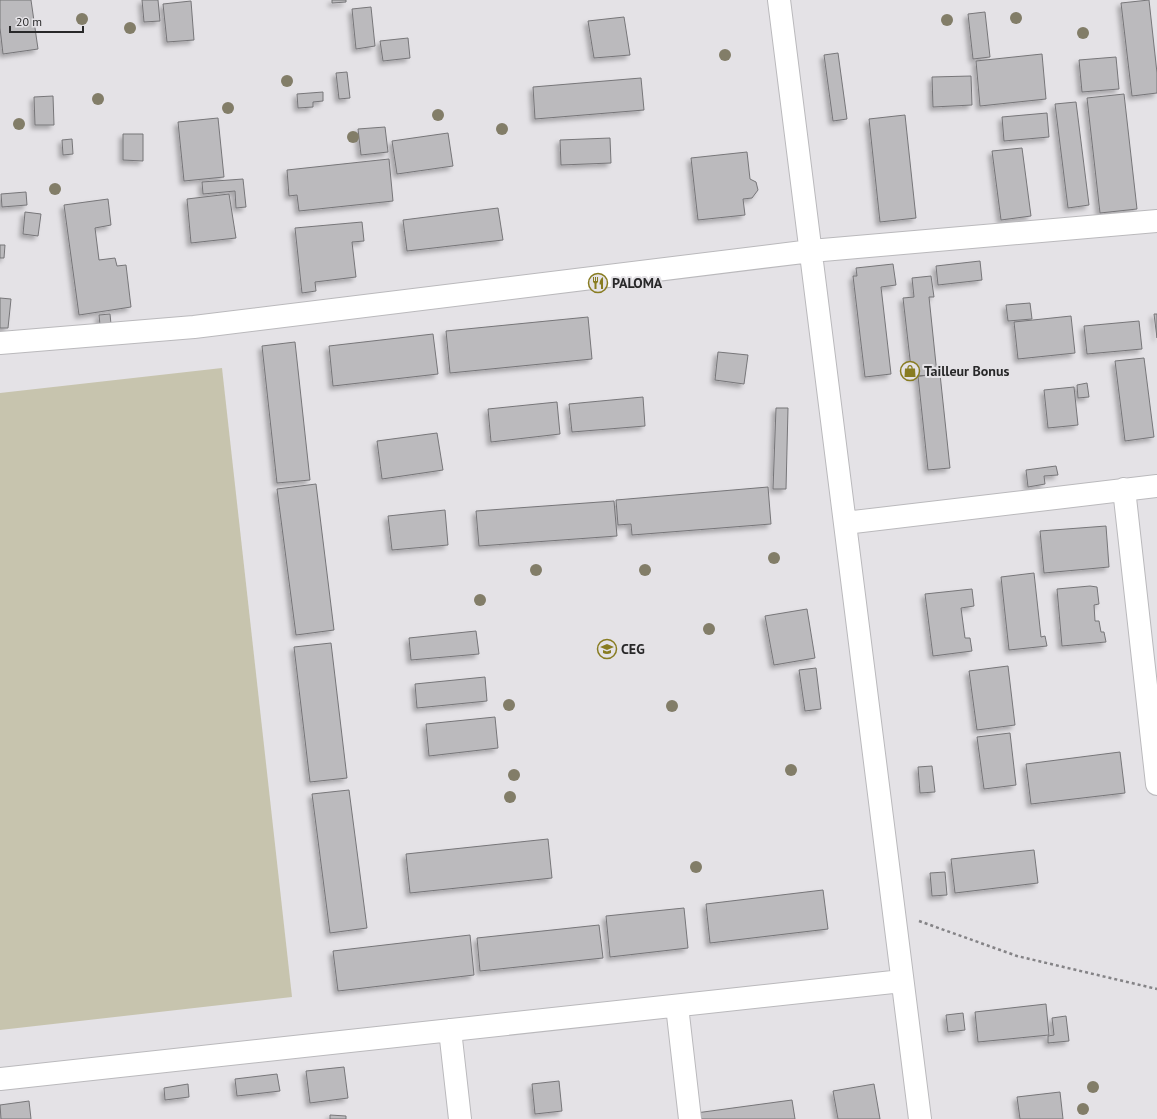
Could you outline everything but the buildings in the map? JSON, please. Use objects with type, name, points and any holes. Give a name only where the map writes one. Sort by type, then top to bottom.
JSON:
[{"type":"street","points":[[779,0],[920,1119]]},
{"type":"street","points":[[0,342],[194,327],[811,251],[1157,221]]},
{"type":"street","points":[[845,523],[1157,486]]},
{"type":"street","points":[[1124,489],[1157,784]]},
{"type":"street","points":[[0,1080],[902,982]]},
{"type":"street","points":[[677,1006],[690,1119]]},
{"type":"street","points":[[450,1030],[460,1119]]},
{"type":"path","points":[[894,912],[1017,956],[1157,989]]},
{"type":"shaded area","points":[[222,368],[292,997],[0,1030],[0,393]]},
{"type":"place","name":"PALOMA","points":[[598,283]]},
{"type":"place","name":"Tailleur Bonus","points":[[910,371]]},
{"type":"place","name":"CEG","points":[[607,649]]}]
